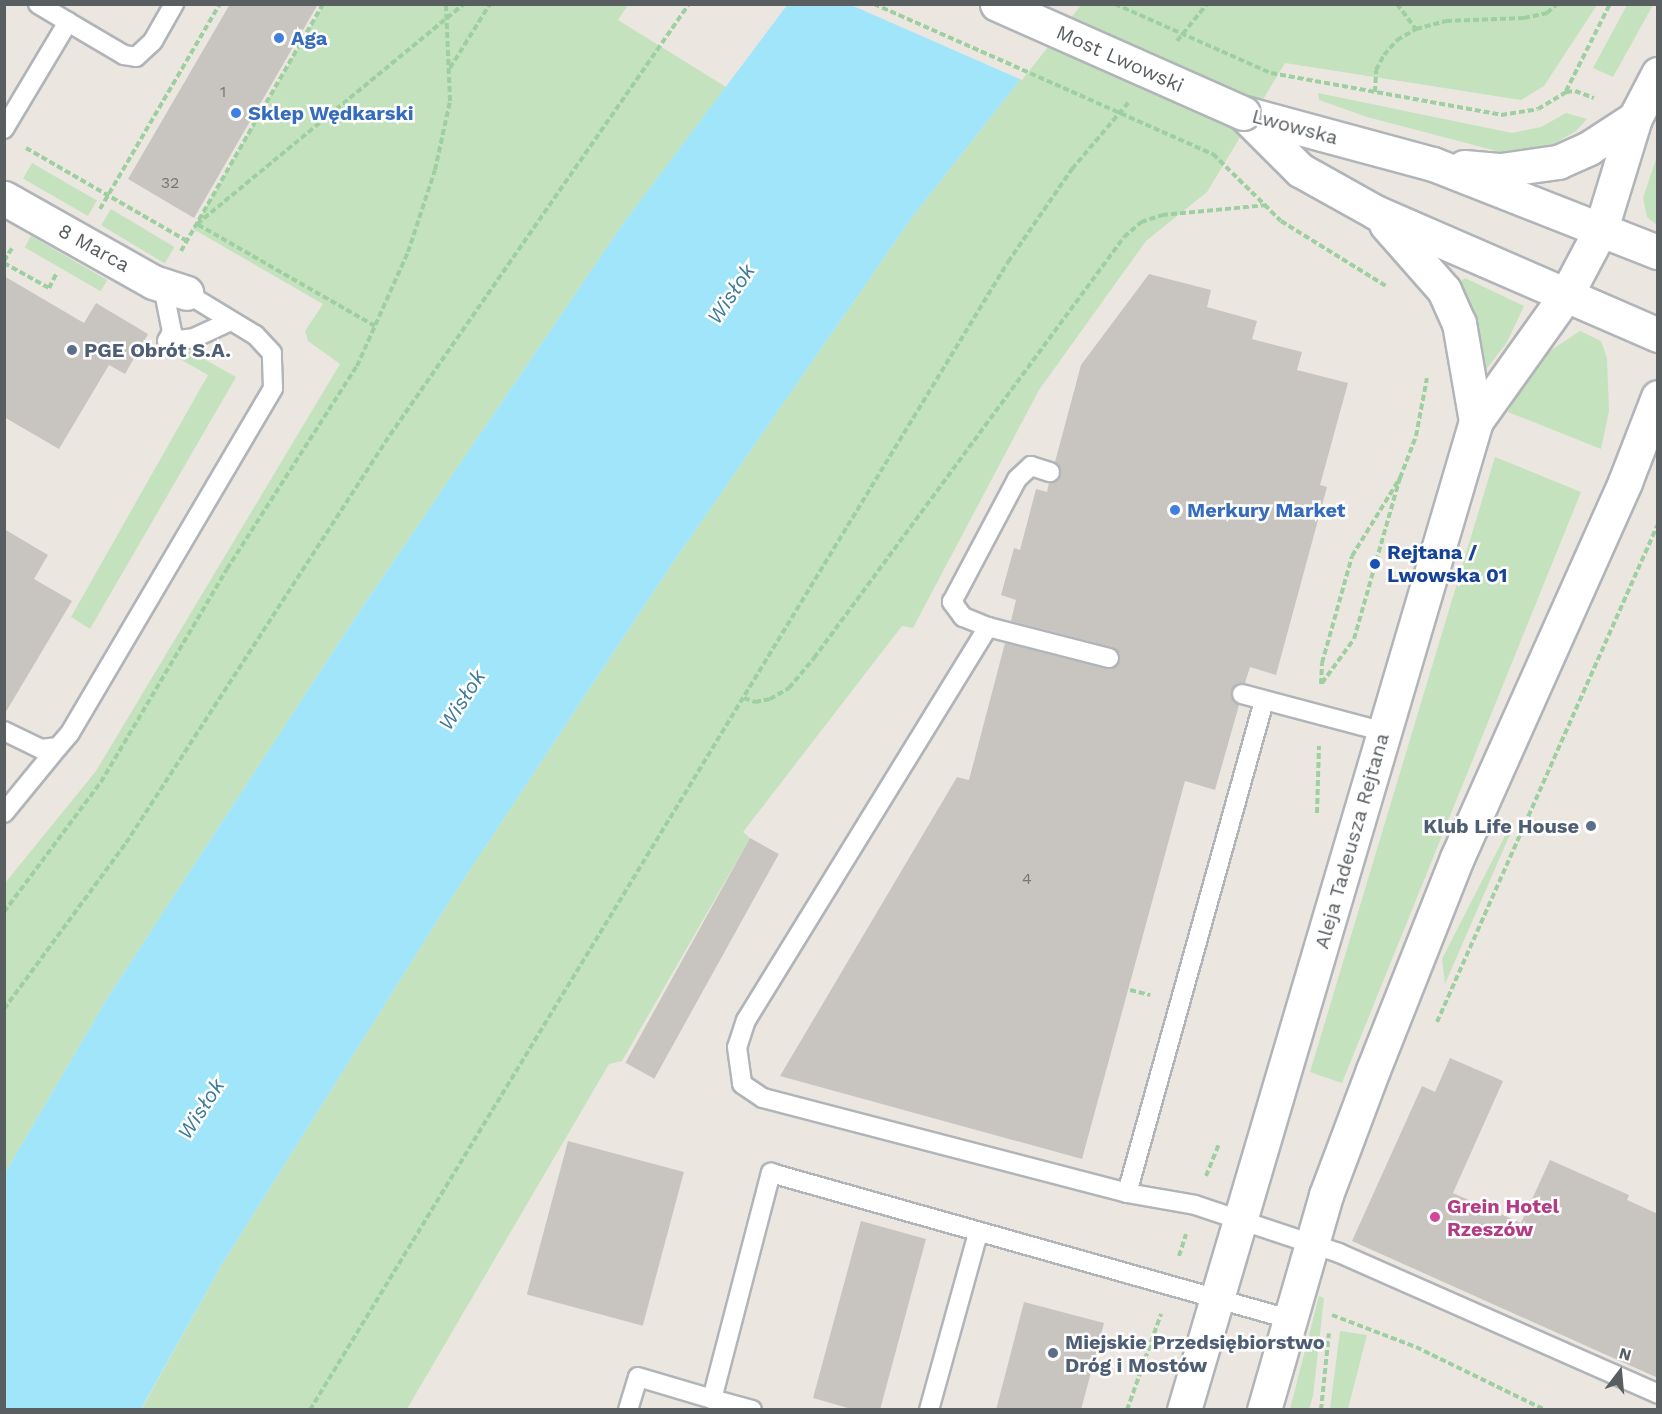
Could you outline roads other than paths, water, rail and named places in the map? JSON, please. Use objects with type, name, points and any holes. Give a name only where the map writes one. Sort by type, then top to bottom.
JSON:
[{"type":"main road","name":"Most Lwowski","points":[[997,4],[1243,112]]},
{"type":"main road","name":"Aleja Tadeusza Rejtana","points":[[1184,1410],[1476,422],[1566,296],[1601,229],[1635,118],[1658,74]]},
{"type":"main road","name":"Lwowska","points":[[1243,112],[1432,164],[1658,252]]},
{"type":"main road","name":"Lwowska","points":[[1243,112],[1300,170],[1375,212],[1658,335]]},
{"type":"main road","points":[[1432,164],[1501,170],[1558,162],[1589,148],[1635,118]]},
{"type":"main road","name":"8 Marca","points":[[4,198],[175,290]]},
{"type":"main road","points":[[1375,212],[1444,290],[1459,323],[1476,422]]},
{"type":"main road","points":[[1264,1410],[1289,1319],[1325,1249],[1338,1160],[1457,858],[1625,482],[1658,397]]},
{"type":"lane","points":[[38,4],[124,56],[136,57],[153,41],[174,4]]},
{"type":"lane","points":[[4,129],[68,22]]},
{"type":"lane","points":[[4,813],[70,733],[273,388],[272,353],[255,335],[175,290],[172,332],[167,341],[194,338],[230,321]]},
{"type":"lane","points":[[1050,472],[1030,466],[1017,479],[952,602],[963,616],[988,627],[1109,658]]},
{"type":"lane","points":[[988,627],[746,1020],[737,1047],[737,1066],[742,1084],[763,1098],[1127,1193],[1195,1205],[1325,1249],[1658,1394]]},
{"type":"lane","points":[[1242,694],[1384,732]]},
{"type":"lane","points":[[1127,1193],[1264,701]]},
{"type":"lane","points":[[4,731],[41,748],[58,747]]},
{"type":"lane","points":[[712,1399],[771,1173],[1289,1319]]},
{"type":"lane","points":[[929,1410],[978,1233]]},
{"type":"lane","points":[[628,1410],[638,1377],[752,1410]]},
{"type":"water","name":"Wisłok","points":[[788,4],[1079,5],[913,216],[672,564],[454,894],[221,1266],[141,1409],[5,1410],[5,1173],[108,997],[353,621],[622,225]]},
{"type":"place","name":"Aga","points":[[279,38]]},
{"type":"place","name":"Sklep Wędkarski","points":[[236,113]]},
{"type":"place","name":"PGE Obrót S.A.","points":[[72,350]]},
{"type":"place","name":"Merkury Market","points":[[1175,510]]},
{"type":"place","name":"Rejtana / Lwowska 01","points":[[1375,564]]},
{"type":"place","name":"Klub Life House","points":[[1591,826]]},
{"type":"place","name":"Grein Hotel Rzeszów","points":[[1435,1217]]},
{"type":"place","name":"Miejskie Przedsiębiorstwo Dróg i Mostów","points":[[1053,1353]]}]
